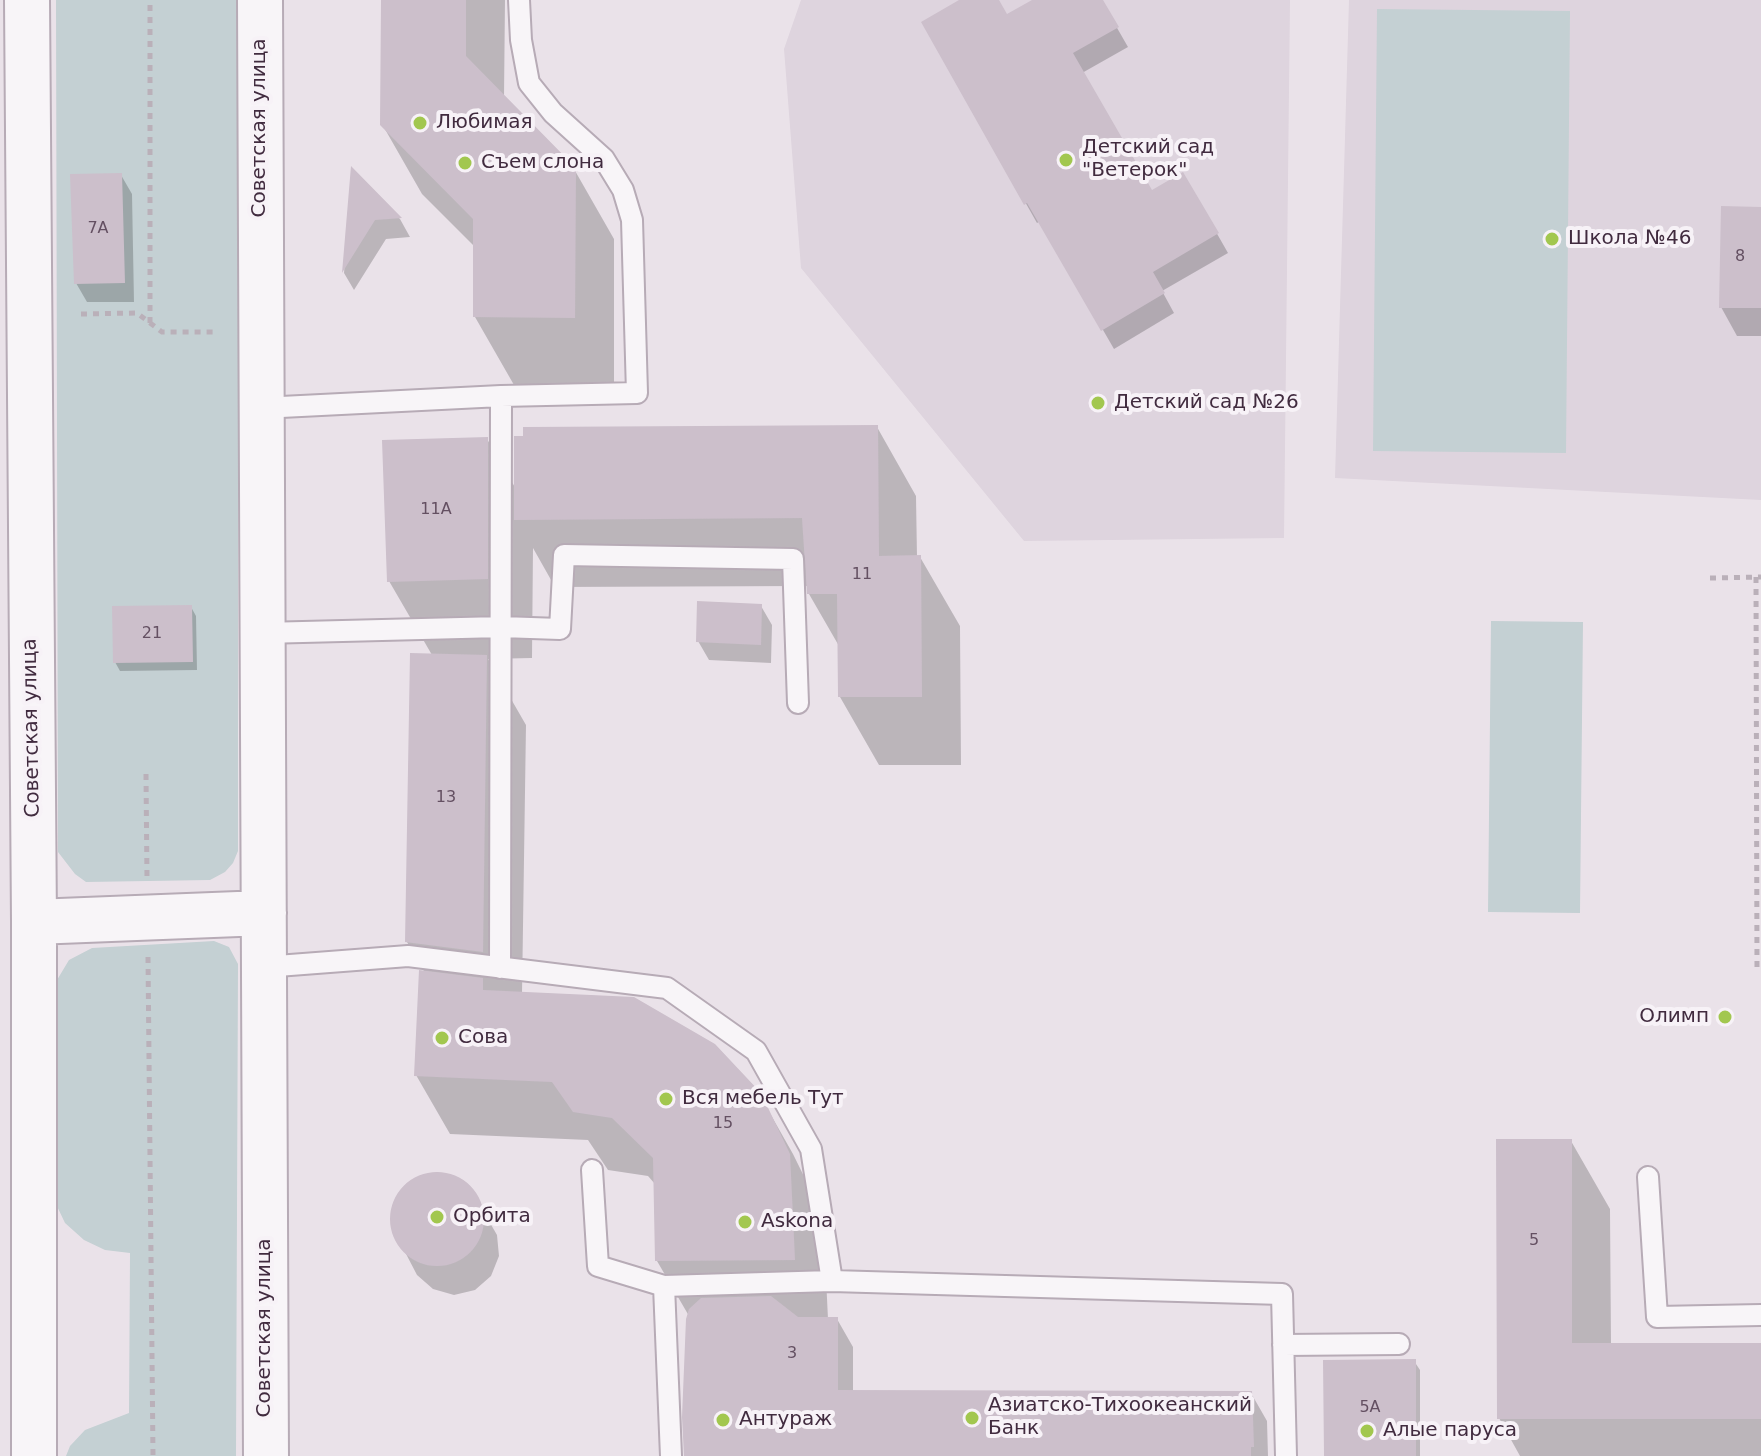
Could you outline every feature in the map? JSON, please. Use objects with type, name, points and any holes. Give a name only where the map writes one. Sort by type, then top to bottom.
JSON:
[{"type":"street","name":"Советская улица","points":[[27,0],[22,338],[34,922],[34,1456]]},
{"type":"street","name":"Советская улица","points":[[260,0],[266,1456]]},
{"type":"street","points":[[34,922],[264,913]]},
{"type":"lane","points":[[261,408],[501,396],[637,393],[632,220],[623,190],[604,159],[553,113],[529,83],[521,40],[519,0]]},
{"type":"lane","points":[[500,968],[501,396]]},
{"type":"lane","points":[[263,633],[501,627],[560,629],[564,555],[793,559],[798,703]]},
{"type":"lane","points":[[264,967],[408,956],[667,988],[756,1051],[811,1149],[832,1281]]},
{"type":"lane","points":[[592,1170],[598,1266],[664,1286],[832,1281],[1282,1294],[1286,1456]]},
{"type":"lane","points":[[1648,1177],[1657,1317],[1761,1315]]},
{"type":"lane","points":[[664,1286],[671,1456]]},
{"type":"lane","points":[[1283,1345],[1399,1344]]},
{"type":"path","points":[[150,0],[150,323]]},
{"type":"path","points":[[81,314],[137,313],[162,332],[217,332]]},
{"type":"path","points":[[1710,578],[1759,577],[1757,972]]},
{"type":"path","points":[[146,774],[153,1456]]},
{"type":"shaded area","points":[[56,0],[238,0],[238,851],[225,872],[210,880],[86,882],[75,874],[58,852]]},
{"type":"shaded area","name":"Детский сад №26","points":[[801,0],[1290,0],[1284,538],[1024,541],[801,268],[784,49]]},
{"type":"shaded area","name":"Школа №46","points":[[1349,0],[1761,0],[1761,500],[1335,478]]},
{"type":"shaded area","points":[[1377,9],[1570,11],[1566,453],[1373,451]]},
{"type":"shaded area","points":[[1491,621],[1583,622],[1580,913],[1488,912]]},
{"type":"shaded area","points":[[214,941],[229,947],[238,964],[236,1456],[66,1456],[70,1446],[85,1430],[129,1413],[130,1253],[105,1250],[84,1240],[65,1223],[55,1202],[57,980],[69,960],[92,948]]},
{"type":"building","points":[[381,0],[466,0],[466,56],[576,168],[575,318],[473,317],[473,219],[380,125]]},
{"type":"building","name":"Детский сад \"Ветерок\"","points":[[959,0],[999,0],[1007,14],[1032,0],[1103,0],[1119,27],[1073,53],[1152,190],[1183,172],[1219,233],[1153,272],[1165,293],[1101,331],[1027,203],[1024,205],[921,22]]},
{"type":"building","points":[[351,166],[402,218],[375,220],[342,273]]},
{"type":"building","points":[[122,173],[125,283],[74,284],[70,174]]},
{"type":"building","points":[[1721,206],[1761,207],[1761,308],[1719,308]]},
{"type":"building","points":[[878,425],[879,556],[921,555],[922,697],[838,697],[837,594],[807,594],[802,518],[514,520],[514,436],[523,436],[523,427]]},
{"type":"building","points":[[488,437],[488,579],[387,582],[382,440]]},
{"type":"building","points":[[697,601],[762,604],[761,645],[696,642]]},
{"type":"building","points":[[192,605],[193,662],[113,663],[112,606]]},
{"type":"building","points":[[410,653],[487,655],[483,952],[405,942]]},
{"type":"building","points":[[419,970],[483,978],[483,990],[634,997],[715,1044],[761,1093],[790,1154],[795,1260],[655,1261],[653,1158],[612,1118],[573,1112],[552,1082],[414,1076]]},
{"type":"building","points":[[1496,1139],[1572,1139],[1572,1343],[1761,1343],[1761,1419],[1497,1419]]},
{"type":"building","name":"Орбита","points":[[437,1172],[455,1176],[470,1186],[480,1201],[484,1219],[480,1237],[470,1252],[455,1262],[437,1266],[419,1262],[404,1252],[394,1237],[390,1219],[394,1201],[404,1186],[419,1176]]},
{"type":"building","points":[[771,1296],[798,1317],[838,1317],[838,1390],[1252,1391],[1254,1447],[1251,1447],[1251,1456],[684,1456],[682,1417],[689,1309],[701,1298]]},
{"type":"building","points":[[1416,1359],[1416,1456],[1324,1456],[1323,1360]]},
{"type":"place","name":"Любимая","points":[[420,123]]},
{"type":"place","name":"Детский сад \"Ветерок\"","points":[[1066,160]]},
{"type":"place","name":"Съем слона","points":[[465,163]]},
{"type":"place","name":"Школа №46","points":[[1552,239]]},
{"type":"place","name":"Детский сад №26","points":[[1098,403]]},
{"type":"place","name":"Олимп","points":[[1725,1017]]},
{"type":"place","name":"Сова","points":[[442,1038]]},
{"type":"place","name":"Вся мебель Тут","points":[[666,1099]]},
{"type":"place","name":"Орбита","points":[[437,1217]]},
{"type":"place","name":"Askona","points":[[745,1222]]},
{"type":"place","name":"Азиатско-Тихоокеанский Банк","points":[[972,1418]]},
{"type":"place","name":"Антураж","points":[[723,1420]]},
{"type":"place","name":"Алые паруса","points":[[1367,1431]]}]
